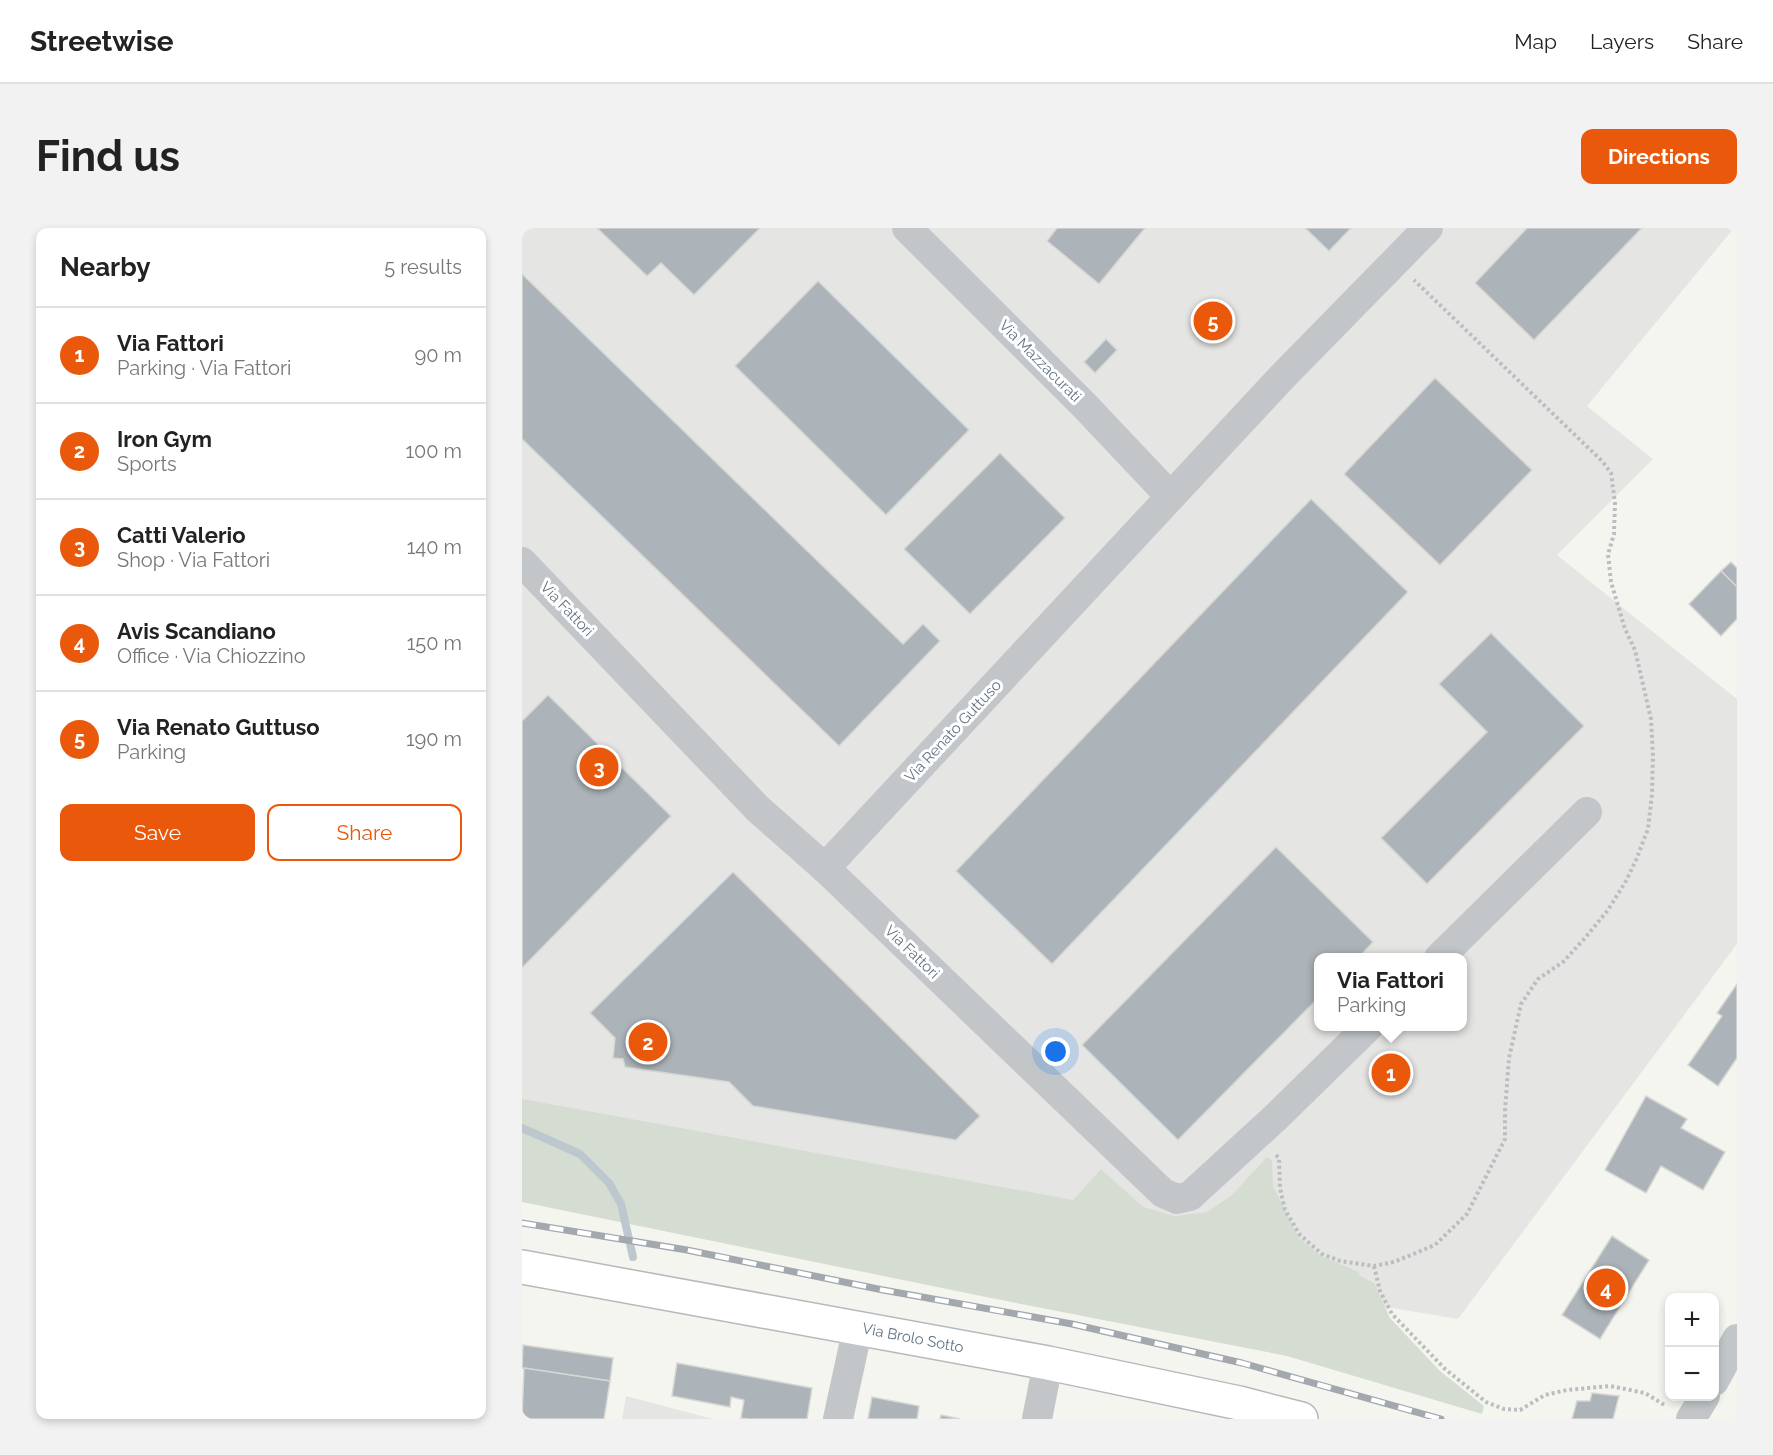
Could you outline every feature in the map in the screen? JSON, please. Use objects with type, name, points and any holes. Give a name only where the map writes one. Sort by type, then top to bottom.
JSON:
[{"type":"main road","name":"Via Brolo Sotto","points":[[522,1267],[1048,1363],[1239,1403],[1301,1419]]},
{"type":"street","name":"Via Mazzacurati","points":[[907,228],[1084,405],[1170,496]]},
{"type":"street","name":"Via Renato Guttuso","points":[[825,868],[1310,347],[1396,263],[1428,228]]},
{"type":"street","name":"Via Fattori","points":[[522,562],[758,809],[825,868],[1163,1193],[1177,1199],[1190,1196],[1275,1118],[1364,1031]]},
{"type":"street","points":[[1443,953],[1587,812]]},
{"type":"street","points":[[838,1419],[858,1327]]},
{"type":"street","points":[[1719,1372],[1737,1340]]},
{"type":"street","points":[[1037,1419],[1048,1363]]},
{"type":"street","points":[[1680,1413],[1698,1401]]},
{"type":"path","points":[[1374,1266],[1380,1291],[1392,1314],[1445,1369],[1486,1402],[1504,1409],[1520,1410],[1545,1395],[1567,1390],[1610,1386],[1645,1393],[1680,1413]]},
{"type":"shaded area","points":[[522,228],[1734,228],[1587,406],[1653,459],[1557,555],[1737,699],[1737,944],[1458,1319],[522,1164]]},
{"type":"shaded area","points":[[522,1099],[1073,1200],[1101,1169],[1143,1207],[1175,1216],[1207,1212],[1231,1196],[1267,1157],[1272,1161],[1273,1186],[1299,1238],[1321,1256],[1359,1272],[1360,1276],[1374,1283],[1390,1318],[1440,1371],[1484,1406],[1482,1414],[1287,1356],[522,1202]]},
{"type":"shaded area","points":[[626,1396],[713,1419],[622,1419]]},
{"type":"building","points":[[597,228],[760,228],[694,295],[661,263],[647,276]]},
{"type":"building","points":[[1057,228],[1145,228],[1099,284],[1047,241]]},
{"type":"building","points":[[1305,228],[1351,228],[1329,251]]},
{"type":"building","points":[[1527,228],[1642,228],[1534,340],[1475,283]]},
{"type":"building","points":[[522,274],[903,644],[923,624],[940,641],[839,746],[522,439]]},
{"type":"building","points":[[818,281],[969,430],[886,515],[735,366]]},
{"type":"building","points":[[1106,339],[1117,350],[1095,373],[1084,362]]},
{"type":"building","points":[[1435,378],[1532,470],[1440,565],[1344,474]]},
{"type":"building","points":[[1000,453],[1065,518],[970,614],[904,549]]},
{"type":"building","points":[[1311,499],[1408,592],[1052,964],[956,871]]},
{"type":"building","points":[[1731,562],[1737,568],[1737,587],[1721,571]]},
{"type":"building","points":[[1721,571],[1737,587],[1737,619],[1721,636],[1689,604]]},
{"type":"building","points":[[1491,633],[1584,726],[1427,884],[1381,838],[1487,732],[1439,684]]},
{"type":"building","points":[[548,695],[671,816],[522,968],[522,721]]},
{"type":"building","points":[[1276,847],[1373,942],[1363,953],[1314,953],[1314,1002],[1178,1140],[1082,1045]]},
{"type":"building","points":[[733,872],[980,1116],[956,1140],[753,1106],[729,1082],[625,1067],[623,1059],[613,1058],[615,1038],[590,1013]]},
{"type":"building","points":[[1737,984],[1737,1058],[1718,1086],[1688,1065],[1722,1016],[1717,1013]]},
{"type":"building","points":[[1646,1096],[1687,1119],[1681,1128],[1725,1152],[1703,1190],[1661,1166],[1646,1193],[1605,1170]]},
{"type":"building","points":[[1612,1236],[1649,1260],[1600,1339],[1562,1315]]},
{"type":"building","points":[[523,1345],[613,1358],[610,1381],[522,1368]]},
{"type":"building","points":[[677,1363],[812,1388],[807,1419],[741,1418],[744,1400],[731,1397],[730,1407],[672,1396]]},
{"type":"building","points":[[524,1368],[610,1381],[604,1419],[522,1419]]},
{"type":"building","points":[[1592,1393],[1619,1396],[1613,1419],[1572,1419],[1577,1401],[1590,1401]]},
{"type":"building","points":[[872,1397],[919,1406],[917,1419],[868,1419]]},
{"type":"building","points":[[941,1415],[960,1419],[940,1419]]},
{"type":"waterway","points":[[522,1128],[580,1154],[609,1183],[621,1204],[633,1257]]},
{"type":"railway","points":[[522,1223],[687,1250],[883,1290],[1072,1324],[1242,1363],[1441,1419]]},
{"type":"place","name":"Via Renato Guttuso","points":[[1213,321]]},
{"type":"place","name":"Catti Valerio","points":[[599,767]]},
{"type":"place","name":"Iron Gym","points":[[648,1042]]},
{"type":"place","name":"Via Fattori","points":[[1391,1073]]},
{"type":"place","name":"Avis Scandiano","points":[[1606,1288]]}]
